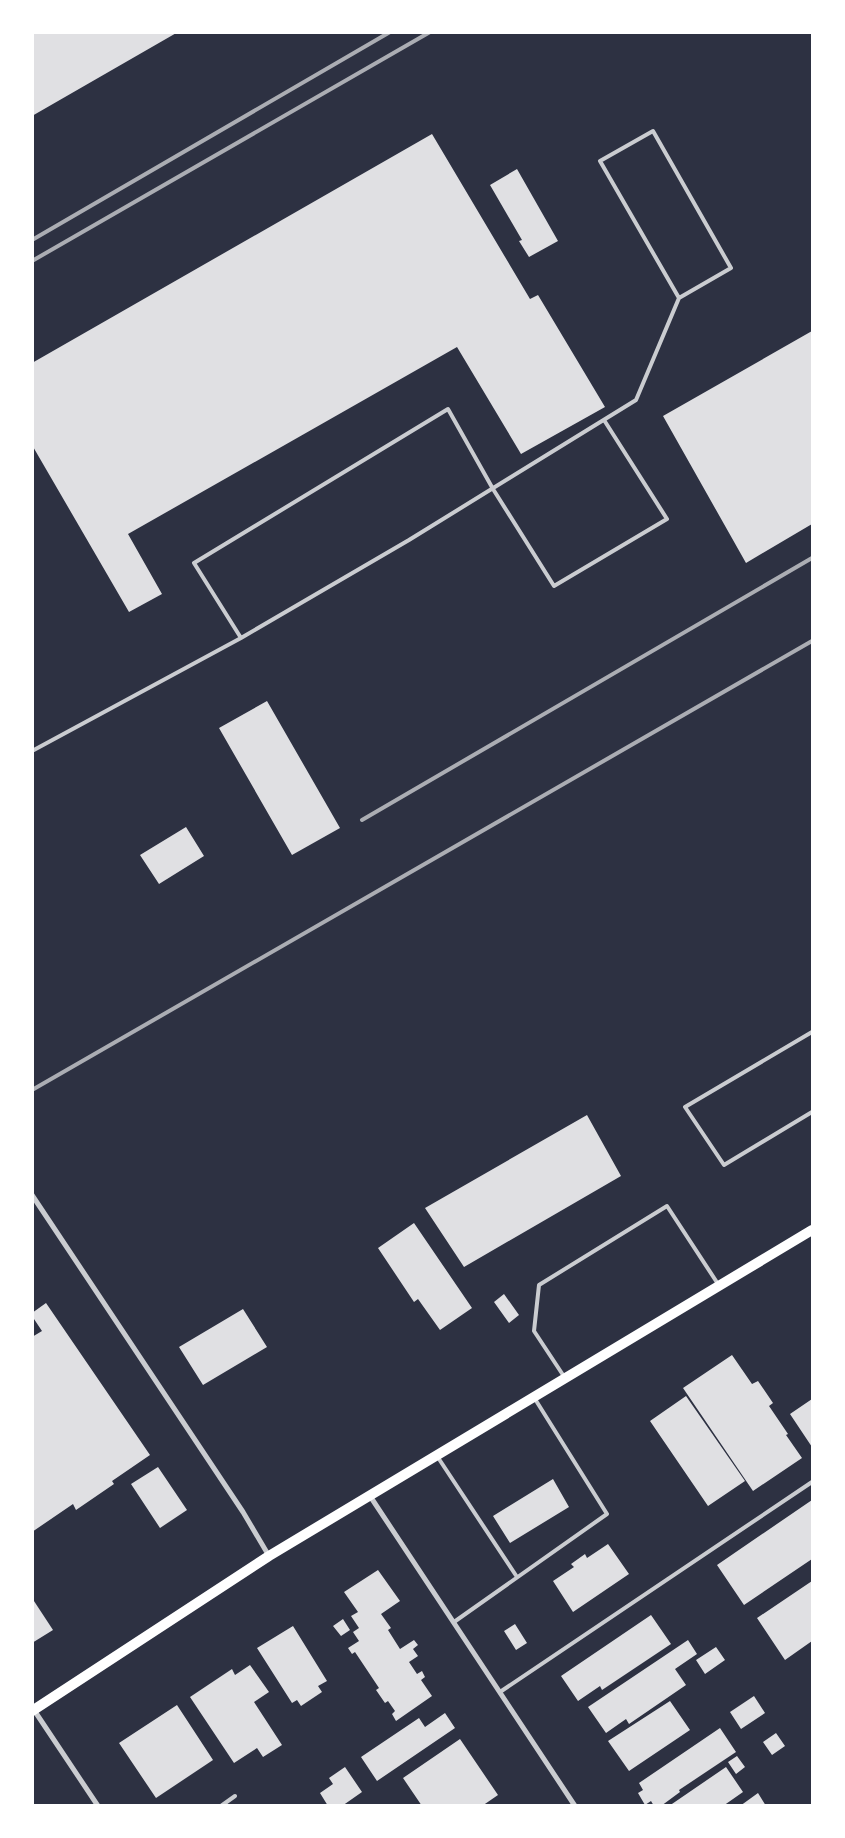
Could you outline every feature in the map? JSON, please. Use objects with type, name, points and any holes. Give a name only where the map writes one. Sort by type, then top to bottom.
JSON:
[{"type":"main road","points":[[33,1710],[269,1556],[812,1230]]},
{"type":"street","points":[[32,1195],[243,1512],[269,1556]]},
{"type":"street","points":[[370,1496],[575,1806]]},
{"type":"street","points":[[33,1710],[98,1806]]},
{"type":"lane","points":[[32,751],[241,638],[493,488],[636,400],[679,298],[731,268],[652,131],[600,161],[679,298]]},
{"type":"lane","points":[[241,638],[194,563],[448,409],[493,488],[554,586],[667,519],[604,420]]},
{"type":"lane","points":[[812,1032],[685,1107],[724,1164],[812,1112]]},
{"type":"lane","points":[[565,1379],[534,1331],[539,1285],[667,1206],[719,1286]]},
{"type":"lane","points":[[454,1622],[607,1514],[534,1398]]},
{"type":"lane","points":[[437,1456],[516,1577]]},
{"type":"lane","points":[[500,1692],[812,1482]]},
{"type":"lane","points":[[221,1806],[235,1796]]},
{"type":"building","points":[[32,32],[178,32],[32,116]]},
{"type":"building","points":[[432,134],[530,299],[538,295],[605,407],[521,454],[457,347],[128,534],[162,594],[129,612],[32,445],[32,363]]},
{"type":"building","points":[[517,169],[558,241],[529,257],[519,241],[522,240],[490,185]]},
{"type":"building","points":[[812,331],[812,524],[746,563],[663,416]]},
{"type":"building","points":[[267,701],[340,828],[292,855],[219,728]]},
{"type":"building","points":[[186,827],[204,856],[159,884],[140,855]]},
{"type":"building","points":[[587,1115],[621,1176],[464,1267],[425,1208]]},
{"type":"building","points":[[414,1223],[472,1308],[440,1330],[418,1299],[414,1302],[378,1248]]},
{"type":"building","points":[[504,1294],[519,1315],[509,1323],[494,1302]]},
{"type":"building","points":[[46,1303],[150,1455],[112,1481],[114,1484],[76,1510],[73,1504],[32,1532],[32,1337],[42,1331],[32,1313]]},
{"type":"building","points":[[243,1309],[267,1347],[203,1385],[179,1347]]},
{"type":"building","points":[[732,1355],[752,1384],[758,1381],[773,1403],[769,1406],[802,1458],[753,1491],[683,1388]]},
{"type":"building","points":[[686,1396],[745,1481],[708,1506],[650,1421]]},
{"type":"building","points":[[812,1399],[812,1447],[790,1414]]},
{"type":"building","points":[[158,1467],[187,1510],[160,1528],[131,1484]]},
{"type":"building","points":[[553,1479],[569,1507],[510,1543],[493,1516]]},
{"type":"building","points":[[812,1500],[812,1559],[744,1605],[717,1565]]},
{"type":"building","points":[[608,1544],[629,1574],[573,1612],[553,1581],[574,1567],[571,1564],[585,1554],[587,1558]]},
{"type":"building","points":[[378,1570],[400,1601],[381,1614],[391,1628],[388,1630],[400,1649],[414,1640],[418,1645],[413,1649],[418,1656],[409,1662],[417,1674],[422,1671],[425,1677],[421,1680],[432,1696],[396,1721],[392,1714],[395,1711],[388,1701],[385,1703],[376,1690],[379,1688],[355,1652],[352,1654],[348,1648],[359,1641],[353,1632],[359,1628],[351,1616],[358,1612],[344,1592]]},
{"type":"building","points":[[812,1581],[812,1641],[785,1660],[757,1618]]},
{"type":"building","points":[[32,1598],[53,1630],[32,1643]]},
{"type":"building","points":[[651,1615],[671,1644],[602,1690],[600,1686],[578,1701],[561,1676]]},
{"type":"building","points":[[343,1619],[350,1630],[341,1636],[333,1626]]},
{"type":"building","points":[[515,1624],[527,1643],[516,1650],[504,1631]]},
{"type":"building","points":[[293,1626],[327,1681],[318,1686],[322,1692],[301,1706],[297,1700],[292,1703],[257,1648]]},
{"type":"building","points":[[688,1640],[697,1654],[675,1669],[686,1685],[629,1724],[626,1719],[606,1733],[588,1707]]},
{"type":"building","points":[[716,1647],[725,1660],[705,1674],[696,1660]]},
{"type":"building","points":[[250,1665],[269,1692],[254,1702],[282,1745],[263,1757],[257,1748],[234,1763],[190,1697],[232,1669],[235,1675]]},
{"type":"building","points":[[754,1696],[765,1713],[741,1729],[730,1712]]},
{"type":"building","points":[[670,1701],[690,1730],[629,1771],[608,1741]]},
{"type":"building","points":[[177,1705],[213,1760],[156,1798],[119,1743]]},
{"type":"building","points":[[445,1713],[455,1728],[377,1781],[361,1757],[419,1718],[425,1727]]},
{"type":"building","points":[[720,1728],[736,1752],[679,1790],[680,1792],[661,1806],[654,1806],[651,1801],[645,1805],[638,1793],[643,1790],[639,1783]]},
{"type":"building","points":[[776,1733],[785,1746],[772,1755],[763,1742]]},
{"type":"building","points":[[460,1739],[498,1795],[482,1806],[422,1806],[403,1778]]},
{"type":"building","points":[[737,1756],[745,1767],[736,1774],[728,1762]]},
{"type":"building","points":[[345,1767],[362,1792],[342,1806],[328,1806],[320,1793],[333,1784],[329,1778]]},
{"type":"building","points":[[726,1767],[743,1792],[723,1806],[669,1806]]},
{"type":"building","points":[[758,1793],[766,1806],[740,1806]]},
{"type":"railway","points":[[32,240],[390,32]]},
{"type":"railway","points":[[32,261],[430,32]]},
{"type":"railway","points":[[362,820],[812,558]]},
{"type":"railway","points":[[32,1090],[812,641]]}]
